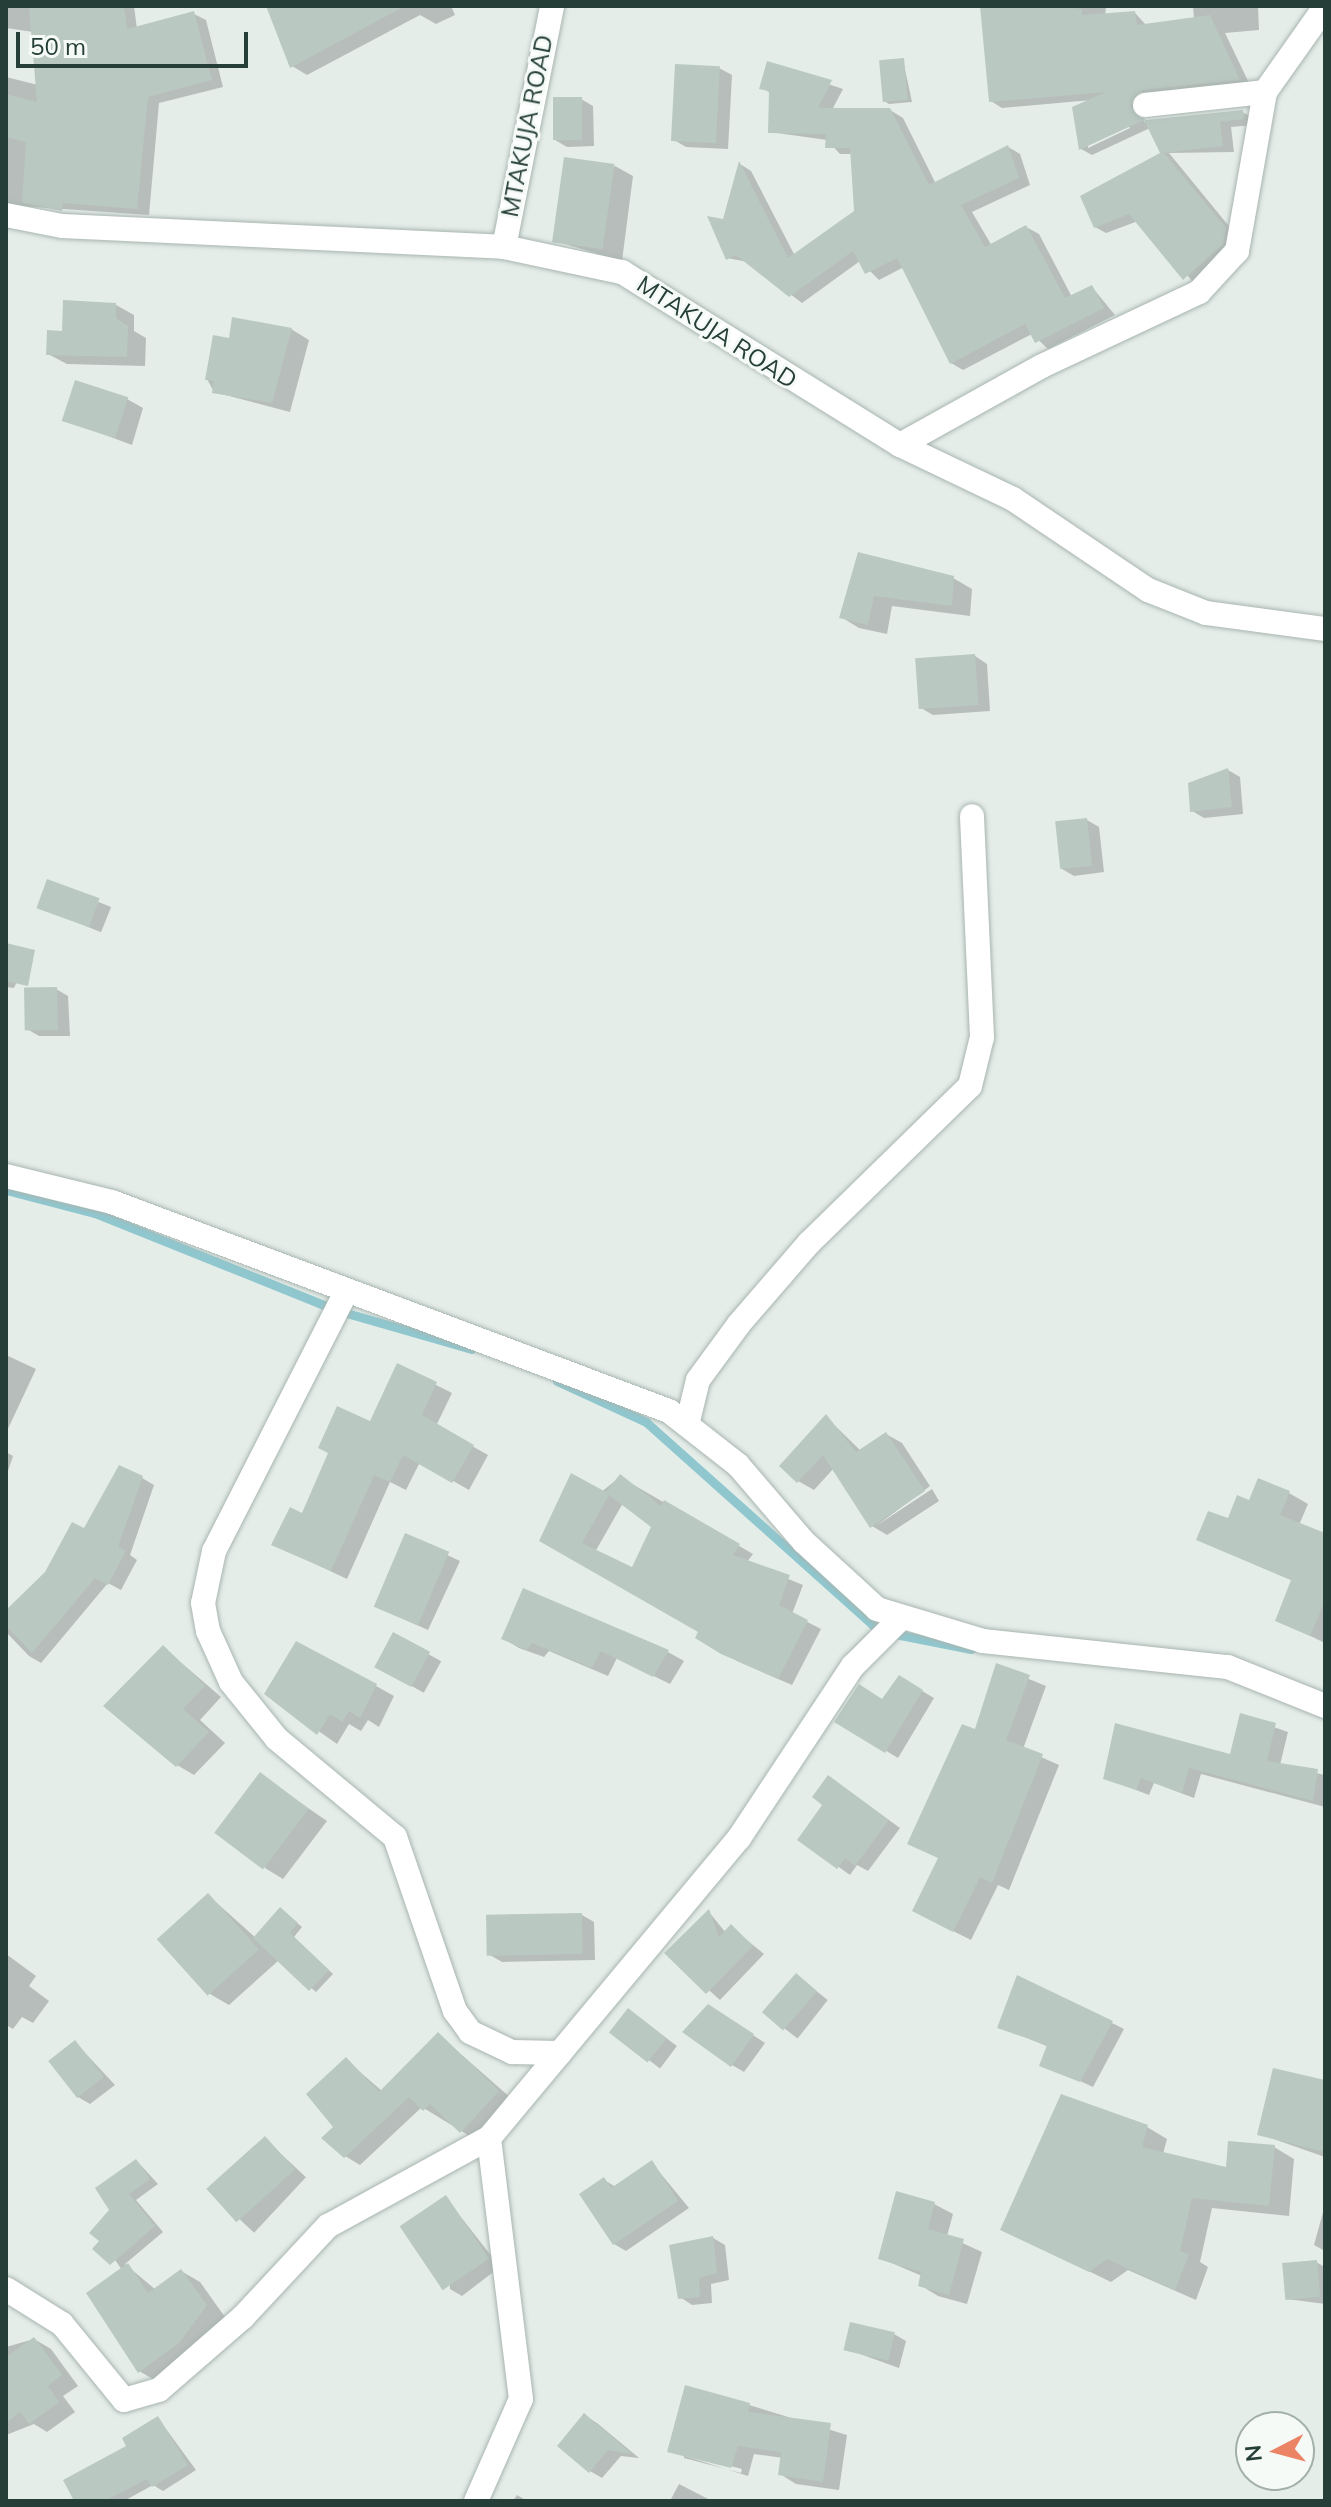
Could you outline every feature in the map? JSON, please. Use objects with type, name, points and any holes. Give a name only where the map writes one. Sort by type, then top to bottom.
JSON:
[{"type":"street","name":"MTAKUJA ROAD","points":[[504,247],[552,6]]},
{"type":"street","points":[[900,445],[1042,366],[1199,292],[1237,251],[1265,92],[1325,7]]},
{"type":"street","points":[[1145,105],[1265,92]]},
{"type":"street","name":"MTAKUJA ROAD","points":[[6,215],[62,226],[504,247],[622,272],[900,445],[1013,499],[1148,590],[1206,613],[1325,629]]},
{"type":"street","points":[[688,1421],[698,1380],[739,1324],[809,1243],[970,1086],[982,1037],[972,816]]},
{"type":"street","points":[[6,1176],[112,1202],[345,1294],[522,1353],[688,1421],[738,1465],[843,1582],[901,1618],[983,1641],[1228,1667],[1325,1706]]},
{"type":"street","points":[[345,1294],[214,1551],[203,1603],[208,1631],[231,1682],[277,1739],[395,1837],[455,2011],[470,2032],[512,2052],[560,2053]]},
{"type":"street","points":[[6,2289],[62,2324],[114,2392],[135,2401],[198,2358],[328,2226],[489,2138],[739,1838],[853,1666],[901,1618]]},
{"type":"street","points":[[476,2501],[521,2399],[489,2138]]},
{"type":"building","points":[[29,6],[124,6],[127,29],[194,11],[212,80],[148,97],[137,209],[63,203],[62,211],[22,203],[26,142],[6,137],[6,94],[37,102]]},
{"type":"building","points":[[266,6],[405,6],[290,68]]},
{"type":"building","points":[[980,6],[1059,6],[1082,9],[1082,15],[1135,11],[1137,25],[1210,15],[1240,80],[1143,90],[1130,106],[1146,120],[1243,110],[1244,119],[1220,122],[1223,146],[1164,153],[1226,228],[1223,244],[1183,280],[1129,214],[1094,228],[1080,196],[1160,153],[1144,120],[1079,150],[1072,107],[1106,92],[989,102]]},
{"type":"building","points":[[904,58],[908,100],[883,102],[879,60]]},
{"type":"building","points":[[767,61],[832,80],[818,108],[890,108],[929,185],[1008,145],[1019,178],[961,205],[985,247],[1026,225],[1065,298],[1092,285],[1104,308],[1035,343],[1025,324],[950,364],[897,258],[865,274],[853,251],[789,297],[736,255],[726,260],[707,216],[723,219],[739,161],[788,258],[854,211],[850,148],[825,148],[826,134],[768,133],[769,91],[759,89]]},
{"type":"building","points":[[675,64],[720,66],[716,143],[671,141]]},
{"type":"building","points":[[553,97],[582,97],[582,140],[553,140]]},
{"type":"building","points":[[564,157],[615,164],[603,249],[552,242]]},
{"type":"building","points":[[63,300],[116,303],[116,318],[128,326],[127,357],[46,355],[47,330],[62,331]]},
{"type":"building","points":[[232,317],[292,328],[272,403],[212,393],[214,381],[205,380],[213,335],[229,338]]},
{"type":"building","points":[[75,380],[128,397],[115,438],[62,421]]},
{"type":"building","points":[[858,552],[954,576],[952,606],[874,596],[868,625],[839,618]]},
{"type":"building","points":[[975,654],[979,705],[919,709],[915,658]]},
{"type":"building","points":[[1228,768],[1232,807],[1190,812],[1188,783]]},
{"type":"building","points":[[1087,818],[1092,866],[1060,869],[1055,821]]},
{"type":"building","points":[[47,879],[100,898],[89,927],[36,908]]},
{"type":"building","points":[[6,943],[35,950],[28,986],[6,981]]},
{"type":"building","points":[[57,987],[58,1030],[25,1031],[24,988]]},
{"type":"building","points":[[397,1363],[437,1382],[422,1415],[474,1445],[452,1483],[403,1455],[390,1482],[374,1475],[331,1571],[271,1545],[290,1507],[302,1513],[328,1453],[318,1448],[337,1406],[370,1421]]},
{"type":"building","points":[[826,1414],[856,1452],[886,1432],[925,1491],[870,1528],[823,1455],[797,1483],[779,1466]]},
{"type":"building","points":[[119,1465],[143,1476],[118,1547],[126,1551],[108,1585],[95,1578],[32,1653],[6,1626],[6,1610],[45,1572],[72,1522],[84,1528]]},
{"type":"building","points":[[571,1473],[606,1492],[620,1474],[661,1506],[664,1500],[740,1544],[733,1555],[790,1575],[779,1605],[808,1620],[778,1679],[721,1654],[695,1638],[698,1632],[539,1541]],"holes":[[[609,1495],[651,1527],[632,1567],[582,1543]]]},
{"type":"building","points":[[1258,1478],[1290,1491],[1280,1515],[1325,1533],[1325,1600],[1310,1636],[1275,1621],[1291,1580],[1196,1540],[1208,1511],[1228,1518],[1237,1495],[1249,1500]]},
{"type":"building","points":[[405,1533],[449,1552],[418,1625],[374,1607]]},
{"type":"building","points":[[523,1588],[669,1650],[653,1677],[601,1651],[592,1668],[532,1643],[527,1650],[501,1639]]},
{"type":"building","points":[[393,1632],[430,1652],[411,1687],[374,1667]]},
{"type":"building","points":[[296,1641],[377,1684],[360,1718],[349,1711],[342,1722],[330,1714],[317,1735],[264,1694]]},
{"type":"building","points":[[163,1645],[205,1686],[183,1709],[209,1732],[176,1767],[103,1706]]},
{"type":"building","points":[[996,1663],[1030,1675],[1006,1740],[1043,1754],[992,1883],[980,1877],[953,1932],[912,1911],[938,1858],[907,1844],[962,1724],[975,1729]]},
{"type":"building","points":[[899,1675],[923,1690],[885,1753],[834,1722],[859,1684],[882,1699]]},
{"type":"building","points":[[1240,1713],[1276,1723],[1267,1761],[1318,1769],[1313,1801],[1189,1768],[1182,1793],[1141,1778],[1136,1790],[1103,1779],[1115,1723],[1230,1754]]},
{"type":"building","points":[[260,1772],[309,1809],[263,1869],[214,1833]]},
{"type":"building","points":[[828,1775],[889,1820],[855,1866],[845,1858],[837,1869],[797,1840],[822,1805],[812,1797]]},
{"type":"building","points":[[208,1893],[259,1949],[208,1996],[157,1939]]},
{"type":"building","points":[[280,1907],[298,1923],[290,1933],[329,1970],[309,1991],[253,1938]]},
{"type":"building","points":[[709,1909],[719,1937],[731,1924],[753,1946],[706,1994],[664,1953]]},
{"type":"building","points":[[582,1913],[583,1954],[487,1956],[486,1915]]},
{"type":"building","points":[[796,1973],[817,1991],[783,2031],[762,2012]]},
{"type":"building","points":[[1017,1975],[1113,2021],[1080,2082],[1039,2066],[1047,2045],[997,2028]]},
{"type":"building","points":[[708,2004],[754,2034],[731,2067],[682,2032]]},
{"type":"building","points":[[628,2008],[667,2038],[648,2063],[609,2032]]},
{"type":"building","points":[[438,2032],[499,2091],[460,2133],[430,2104],[423,2111],[409,2097],[344,2158],[321,2138],[333,2127],[306,2094],[346,2057],[379,2092]]},
{"type":"building","points":[[75,2040],[104,2077],[77,2098],[48,2061]]},
{"type":"building","points":[[1273,2068],[1325,2080],[1325,2152],[1257,2135]]},
{"type":"building","points":[[1061,2094],[1148,2125],[1142,2147],[1226,2167],[1228,2141],[1275,2145],[1269,2206],[1192,2198],[1180,2251],[1189,2254],[1175,2290],[1107,2259],[1089,2272],[1000,2230]]},
{"type":"building","points":[[265,2136],[295,2169],[236,2222],[206,2189]]},
{"type":"building","points":[[136,2159],[150,2179],[129,2194],[155,2226],[110,2265],[92,2249],[99,2241],[89,2233],[109,2210],[95,2188]]},
{"type":"building","points":[[652,2160],[678,2201],[613,2245],[579,2194],[604,2177],[611,2188]]},
{"type":"building","points":[[896,2191],[935,2202],[928,2229],[964,2239],[949,2295],[918,2286],[921,2272],[878,2259]]},
{"type":"building","points":[[446,2195],[489,2259],[443,2290],[400,2226]]},
{"type":"building","points":[[713,2236],[717,2273],[699,2278],[700,2297],[678,2299],[669,2245]]},
{"type":"building","points":[[1317,2260],[1320,2297],[1285,2300],[1282,2263]]},
{"type":"building","points":[[128,2263],[148,2293],[181,2269],[207,2305],[180,2342],[138,2373],[86,2293]]},
{"type":"building","points":[[850,2322],[895,2332],[888,2361],[843,2350]]},
{"type":"building","points":[[34,2337],[62,2375],[48,2386],[59,2402],[29,2424],[20,2412],[6,2423],[6,2357]]},
{"type":"building","points":[[685,2385],[750,2403],[748,2412],[831,2423],[823,2482],[778,2475],[781,2452],[738,2446],[731,2468],[667,2452]]},
{"type":"building","points":[[584,2413],[632,2454],[608,2450],[589,2473],[557,2446]]},
{"type":"building","points":[[158,2416],[188,2465],[152,2487],[147,2479],[105,2501],[74,2501],[63,2480],[126,2446],[122,2438]]},
{"type":"waterway","points":[[6,1190],[95,1213],[336,1310],[472,1349]]},
{"type":"waterway","points":[[557,1381],[646,1422],[880,1631],[971,1649]]}]
